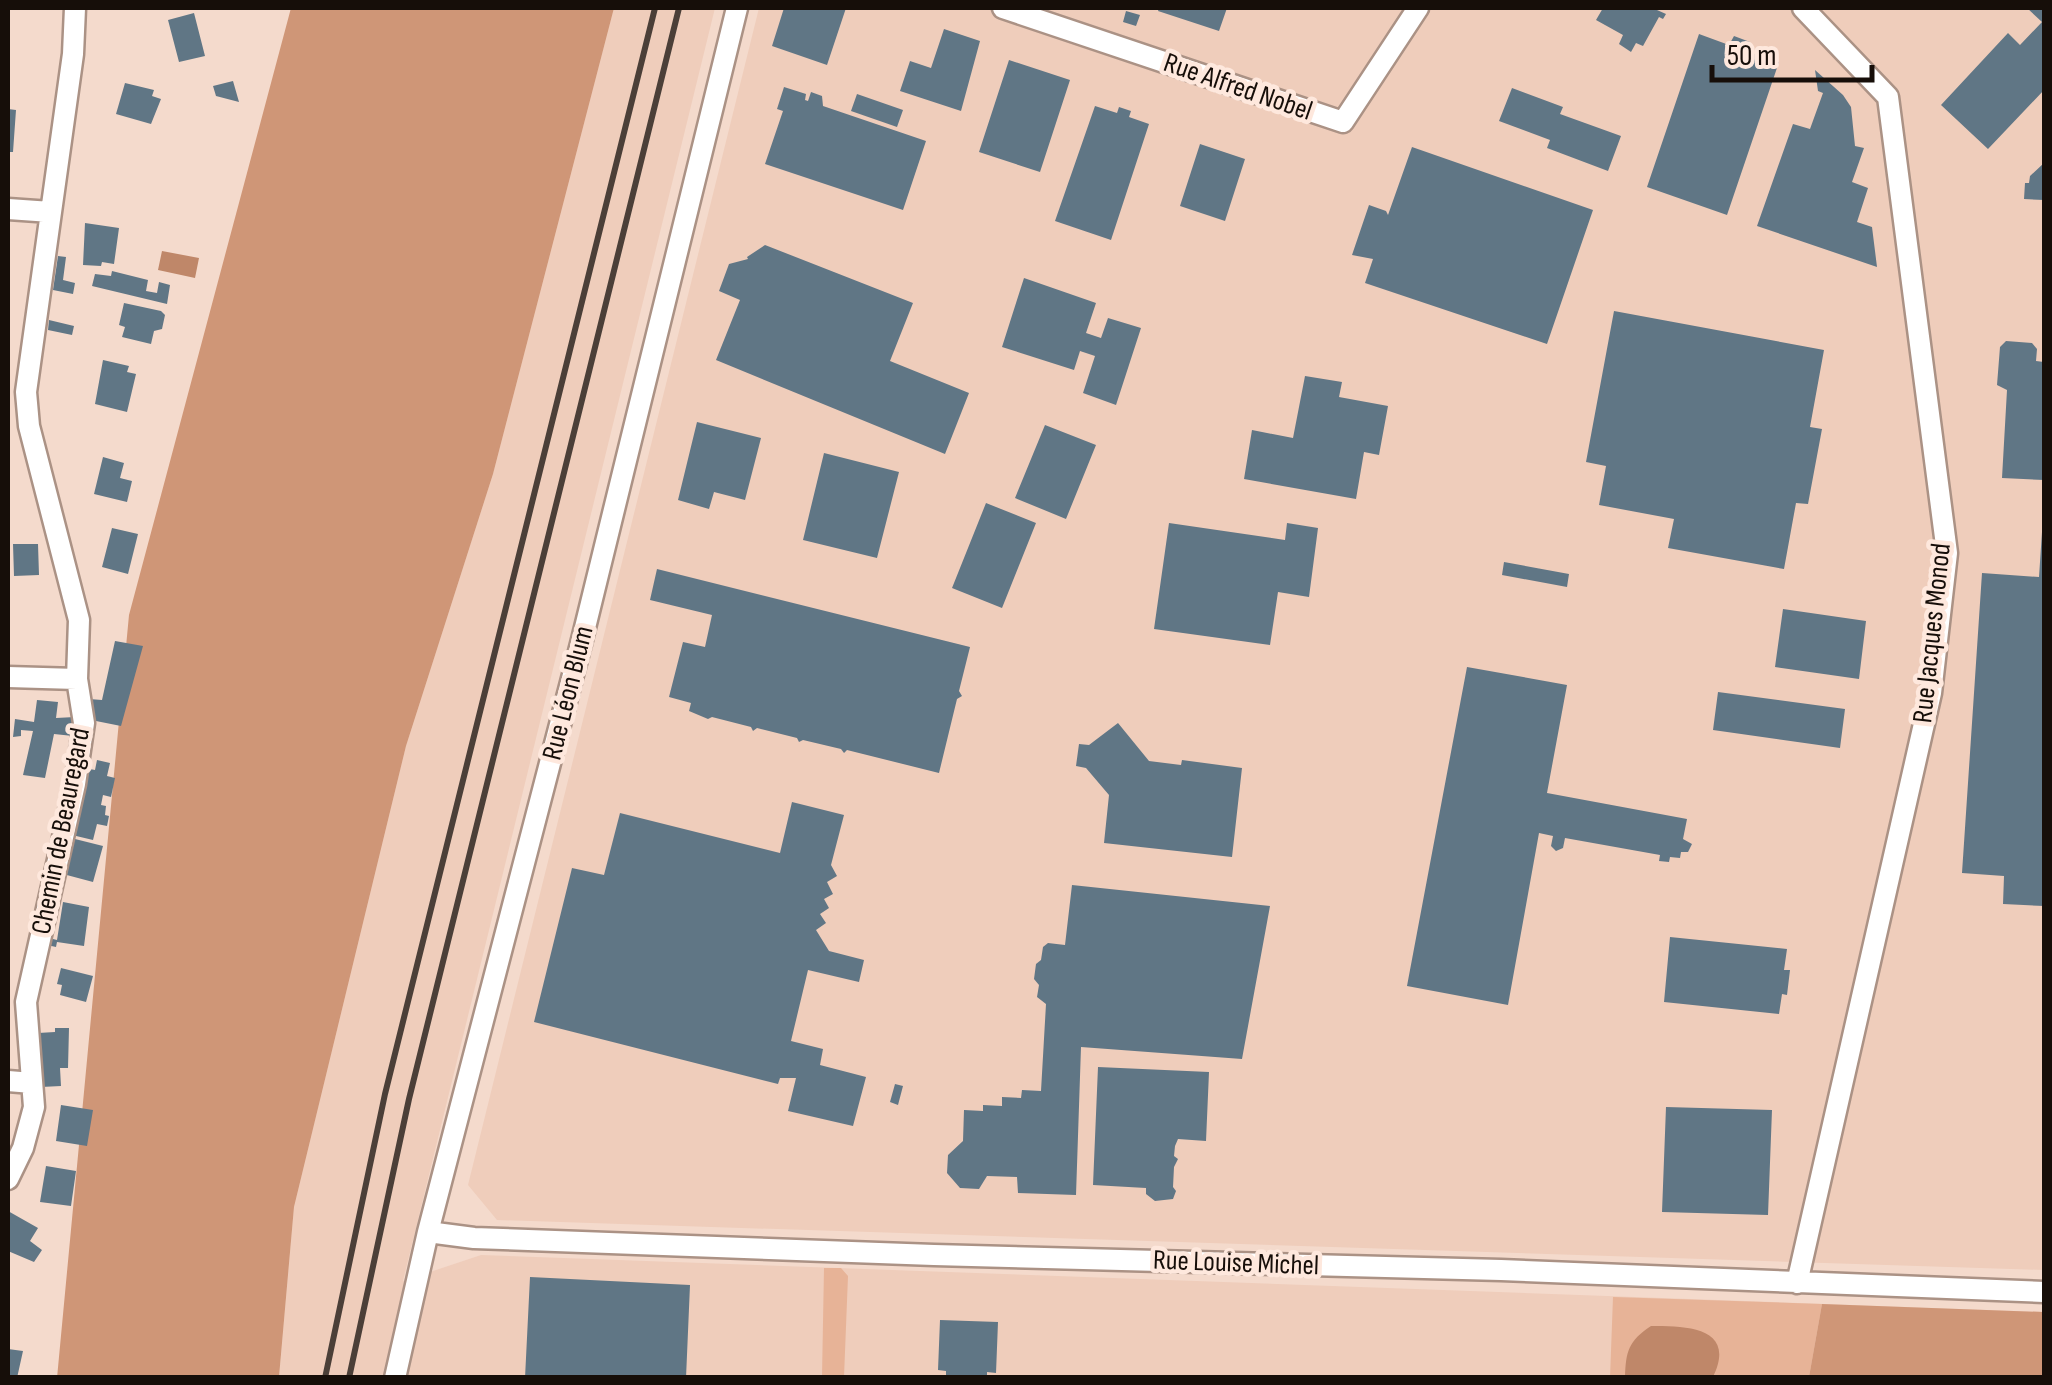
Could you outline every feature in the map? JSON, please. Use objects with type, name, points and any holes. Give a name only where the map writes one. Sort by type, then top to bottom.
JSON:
[{"type":"street","name":"Chemin de Beauregard","points":[[8,1179],[34,1107],[26,1002],[78,769],[84,723],[77,679],[79,620],[26,406],[76,8]]},
{"type":"street","name":"Rue Léon Blum","points":[[394,1378],[428,1232],[581,644],[737,8]]},
{"type":"street","name":"Rue Alfred Nobel","points":[[1003,8],[1342,122],[1418,8]]},
{"type":"street","name":"Rue Jacques Monod","points":[[1797,1283],[1931,693],[1946,553],[1888,96],[1803,8]]},
{"type":"street","points":[[8,209],[51,212]]},
{"type":"street","points":[[8,676],[77,679]]},
{"type":"street","points":[[8,1081],[32,1083]]},
{"type":"street","name":"Rue Louise Michel","points":[[428,1232],[474,1238],[839,1252],[1501,1270],[2044,1292]]},
{"type":"shaded area","points":[[291,8],[614,8],[493,474],[406,746],[294,1207],[279,1377],[57,1378],[129,615]]},
{"type":"shaded area","points":[[614,8],[715,8],[403,1281],[481,1255],[2044,1312],[2044,1378],[279,1378],[294,1207],[406,746],[493,474]]},
{"type":"shaded area","points":[[759,8],[2044,8],[2044,1270],[497,1220],[468,1185]]},
{"type":"shaded area","points":[[162,251],[199,258],[195,278],[158,270]]},
{"type":"shaded area","points":[[824,1268],[841,1268],[848,1276],[844,1377],[822,1377]]},
{"type":"shaded area","points":[[1613,1297],[1822,1304],[1809,1377],[1610,1378]]},
{"type":"shaded area","points":[[1822,1304],[2044,1312],[2044,1377],[1809,1377]]},
{"type":"shaded area","points":[[1651,1326],[1693,1329],[1713,1339],[1719,1360],[1713,1377],[1625,1377],[1630,1348]]},
{"type":"building","points":[[784,8],[846,8],[827,65],[772,46]]},
{"type":"building","points":[[1227,8],[1219,31],[1158,11]]},
{"type":"building","points":[[1603,8],[1659,8],[1666,14],[1663,19],[1659,17],[1643,46],[1636,43],[1631,52],[1619,44],[1623,35],[1596,20]]},
{"type":"building","points":[[2027,8],[2044,8],[2044,90],[1988,149],[1941,105],[2008,33],[2020,45],[2042,22]]},
{"type":"building","points":[[1126,11],[1140,15],[1136,26],[1123,22]]},
{"type":"building","points":[[194,13],[205,56],[179,62],[168,20]]},
{"type":"building","points":[[944,29],[980,41],[961,111],[900,91],[910,61],[931,68]]},
{"type":"building","points":[[1699,34],[1729,45],[1734,36],[1750,42],[1749,52],[1779,62],[1727,215],[1647,187]]},
{"type":"building","points":[[1009,60],[1070,80],[1040,172],[979,152]]},
{"type":"building","points":[[1815,70],[1851,107],[1855,146],[1864,148],[1852,182],[1868,188],[1857,222],[1872,227],[1877,267],[1757,226],[1793,124],[1810,129],[1823,93],[1818,91]]},
{"type":"building","points":[[233,81],[239,102],[216,96],[213,86]]},
{"type":"building","points":[[125,83],[154,90],[152,96],[161,99],[151,124],[116,114]]},
{"type":"building","points":[[784,87],[806,94],[808,101],[811,92],[822,96],[823,106],[926,141],[903,210],[765,164],[783,111],[777,109]]},
{"type":"building","points":[[1512,88],[1563,107],[1560,114],[1621,136],[1608,171],[1547,148],[1550,140],[1499,121]]},
{"type":"building","points":[[857,94],[903,110],[897,127],[851,111]]},
{"type":"building","points":[[1095,106],[1117,113],[1119,107],[1131,111],[1129,117],[1149,124],[1111,240],[1055,221]]},
{"type":"building","points":[[8,109],[16,110],[13,152],[8,152]]},
{"type":"building","points":[[1200,144],[1245,159],[1225,221],[1180,206]]},
{"type":"building","points":[[1412,147],[1593,210],[1547,344],[1365,283],[1373,259],[1352,255],[1369,205],[1388,215]]},
{"type":"building","points":[[2044,163],[2044,200],[2024,199],[2025,183]]},
{"type":"building","points":[[85,223],[119,228],[114,264],[83,265]]},
{"type":"building","points":[[765,245],[913,303],[890,361],[969,393],[945,454],[716,360],[740,300],[719,291],[729,264],[748,259]]},
{"type":"building","points":[[58,256],[66,257],[63,280],[75,283],[73,294],[53,290]]},
{"type":"building","points":[[112,271],[148,280],[146,291],[157,293],[159,282],[170,285],[167,304],[92,286],[95,274],[111,276]]},
{"type":"building","points":[[1024,278],[1096,303],[1086,333],[1101,338],[1108,318],[1141,328],[1116,405],[1083,393],[1095,356],[1080,351],[1074,370],[1002,347]]},
{"type":"building","points":[[124,303],[165,315],[162,329],[154,331],[151,344],[122,337],[125,327],[119,325]]},
{"type":"building","points":[[1614,311],[1824,350],[1810,427],[1822,429],[1808,504],[1796,503],[1784,569],[1668,548],[1674,519],[1599,505],[1606,466],[1586,462]]},
{"type":"building","points":[[49,320],[74,326],[72,335],[48,330]]},
{"type":"building","points":[[2006,341],[2032,343],[2037,349],[2036,361],[2044,362],[2044,480],[2002,478],[2007,390],[1997,385],[2000,347]]},
{"type":"building","points":[[103,360],[129,366],[127,372],[136,374],[127,412],[95,404]]},
{"type":"building","points":[[1305,376],[1342,382],[1339,397],[1388,406],[1379,455],[1364,452],[1356,499],[1244,479],[1252,430],[1293,438]]},
{"type":"building","points":[[697,422],[761,438],[745,500],[714,492],[709,509],[678,500]]},
{"type":"building","points":[[1045,425],[1096,445],[1066,519],[1015,498]]},
{"type":"building","points":[[824,453],[899,472],[877,558],[803,540]]},
{"type":"building","points":[[103,457],[124,463],[120,478],[132,481],[127,502],[94,494]]},
{"type":"building","points":[[986,503],[1036,523],[1002,608],[952,588]]},
{"type":"building","points":[[1169,523],[1285,540],[1287,523],[1318,528],[1309,597],[1278,592],[1270,645],[1154,629]]},
{"type":"building","points":[[112,528],[138,534],[128,574],[102,567]]},
{"type":"building","points":[[2042,532],[2044,906],[2003,904],[2004,876],[1962,873],[1982,573],[2039,577]]},
{"type":"building","points":[[13,544],[38,544],[39,575],[14,576]]},
{"type":"building","points":[[1504,562],[1569,574],[1567,587],[1502,575]]},
{"type":"building","points":[[657,569],[970,647],[959,691],[962,696],[957,699],[939,773],[708,719],[689,711],[691,703],[669,697],[683,642],[705,647],[712,615],[650,600]]},
{"type":"building","points":[[1783,609],[1866,621],[1859,679],[1775,667]]},
{"type":"building","points":[[115,641],[143,646],[121,726],[91,720],[89,699],[102,700]]},
{"type":"building","points":[[1467,667],[1567,685],[1547,793],[1687,819],[1683,839],[1692,844],[1688,852],[1681,852],[1680,858],[1670,857],[1669,862],[1659,861],[1660,855],[1565,838],[1563,848],[1556,851],[1551,846],[1553,836],[1539,833],[1508,1005],[1407,986]]},
{"type":"building","points":[[1718,692],[1845,709],[1840,748],[1713,730]]},
{"type":"building","points":[[37,700],[58,702],[56,718],[75,717],[73,736],[54,734],[45,778],[23,775],[33,731],[21,730],[21,736],[13,737],[15,719],[34,722]]},
{"type":"building","points":[[1118,723],[1149,761],[1181,765],[1182,760],[1242,768],[1232,857],[1104,843],[1109,795],[1086,768],[1076,766],[1079,744],[1089,745]]},
{"type":"building","points":[[97,760],[110,763],[107,776],[115,778],[111,797],[103,795],[101,805],[106,806],[105,815],[109,816],[107,826],[97,824],[93,840],[72,835],[85,768],[95,770]]},
{"type":"building","points":[[792,802],[844,815],[831,865],[837,876],[827,882],[833,894],[824,899],[829,908],[820,914],[826,923],[816,930],[829,951],[864,960],[859,982],[808,970],[791,1041],[823,1049],[820,1065],[866,1077],[853,1126],[788,1111],[796,1078],[780,1078],[778,1084],[534,1022],[572,868],[604,875],[620,813],[780,853]]},
{"type":"building","points":[[71,838],[103,846],[93,882],[63,874]]},
{"type":"building","points":[[1072,885],[1270,906],[1242,1059],[1081,1047],[1076,1195],[1018,1193],[1017,1177],[987,1176],[979,1189],[960,1188],[947,1173],[948,1155],[963,1141],[964,1110],[1002,1106],[1002,1097],[1021,1098],[1022,1090],[1041,1091],[1046,1004],[1037,997],[1036,964],[1048,943],[1065,945]]},
{"type":"building","points":[[63,902],[89,907],[84,946],[57,942],[56,947],[47,945],[49,938],[57,940]]},
{"type":"building","points":[[1670,937],[1787,949],[1787,995],[1782,994],[1779,1014],[1664,1002]]},
{"type":"building","points":[[61,968],[93,976],[86,1002],[60,995],[62,985],[57,984]]},
{"type":"building","points":[[55,1028],[69,1028],[68,1068],[60,1068],[61,1086],[41,1087],[38,1033],[55,1032]]},
{"type":"building","points":[[1098,1067],[1209,1072],[1206,1141],[1178,1139],[1173,1199],[1155,1201],[1146,1194],[1146,1188],[1093,1185]]},
{"type":"building","points":[[895,1084],[903,1086],[898,1105],[890,1102]]},
{"type":"building","points":[[61,1105],[93,1110],[87,1146],[56,1141]]},
{"type":"building","points":[[1666,1107],[1772,1110],[1768,1215],[1662,1212]]},
{"type":"building","points":[[46,1166],[76,1171],[71,1206],[40,1202]]},
{"type":"building","points":[[8,1211],[38,1228],[30,1241],[42,1250],[34,1262],[8,1251]]},
{"type":"building","points":[[530,1277],[690,1285],[686,1378],[525,1378]]},
{"type":"building","points":[[940,1320],[998,1322],[996,1373],[987,1372],[987,1378],[946,1378],[946,1371],[938,1370]]},
{"type":"building","points":[[8,1349],[23,1351],[17,1378],[8,1378]]},
{"type":"railway","points":[[325,1378],[385,1094],[655,8]]},
{"type":"railway","points":[[349,1378],[409,1099],[679,8]]}]
